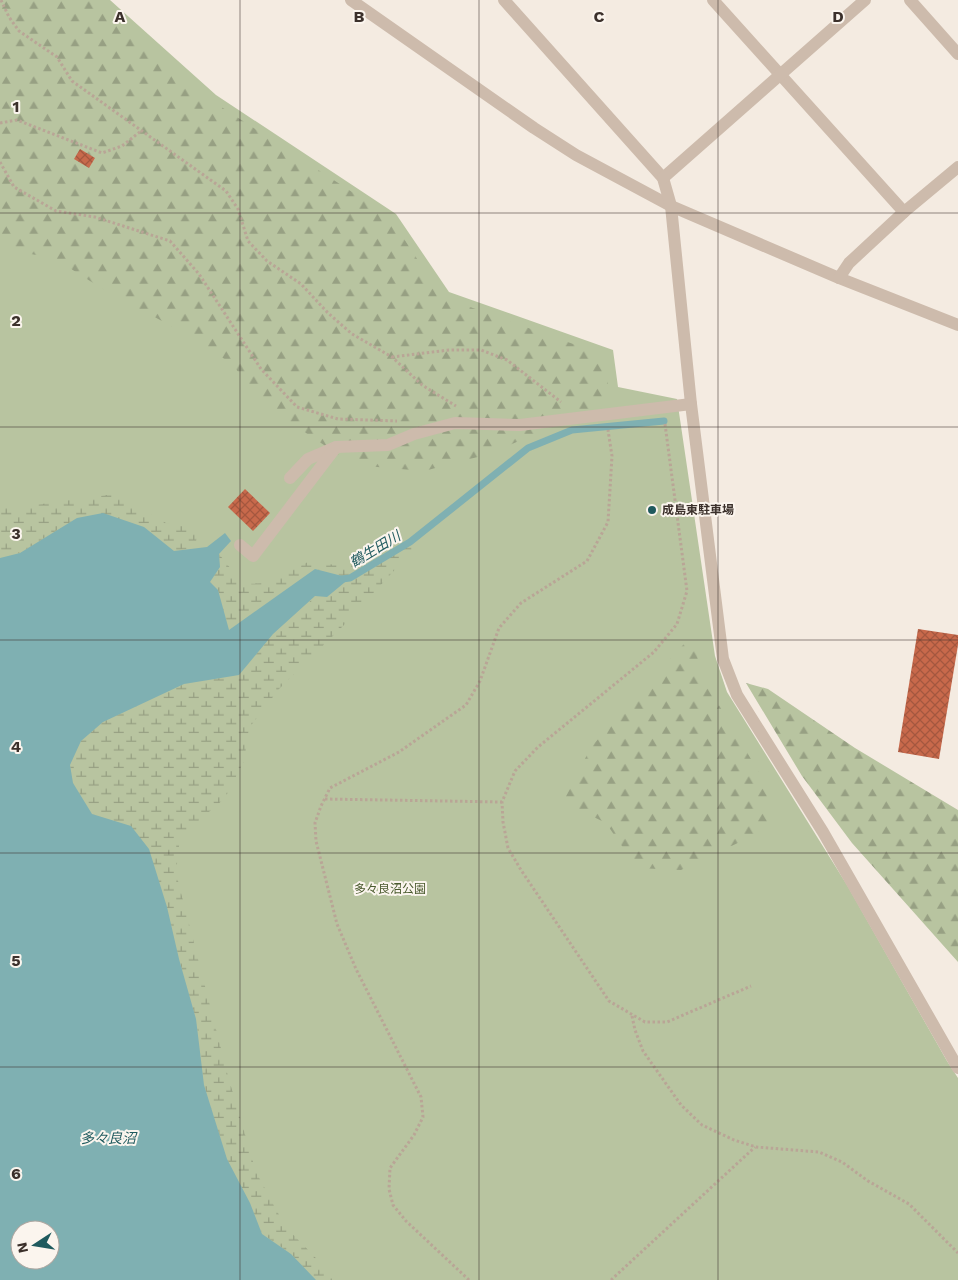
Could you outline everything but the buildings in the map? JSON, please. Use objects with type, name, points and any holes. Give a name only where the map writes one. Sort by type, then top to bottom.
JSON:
[{"type":"street","points":[[351,0],[567,149],[670,206],[839,278],[958,325]]},
{"type":"street","points":[[504,0],[663,178],[670,206],[691,404],[723,659],[737,695],[823,832],[958,1068]]},
{"type":"street","points":[[714,0],[904,212]]},
{"type":"street","points":[[663,178],[865,0]]},
{"type":"street","points":[[910,0],[958,54]]},
{"type":"street","points":[[839,278],[849,263],[904,212],[958,167]]},
{"type":"street","points":[[290,478],[308,459],[336,447],[388,445],[414,434],[455,423],[520,426],[691,404]]},
{"type":"street","points":[[240,545],[253,556],[336,447]]},
{"type":"path","points":[[2,0],[9,17],[19,31],[57,57],[72,81],[226,191],[238,209],[248,241],[267,261],[300,284],[352,334],[392,357],[422,385],[459,408],[474,424]]},
{"type":"path","points":[[0,123],[17,120],[102,153],[122,146],[141,130]]},
{"type":"path","points":[[0,162],[14,187],[56,211],[95,217],[170,241],[199,274],[261,369],[297,407],[338,419],[407,421]]},
{"type":"path","points":[[392,357],[449,350],[482,350],[507,360],[581,418]]},
{"type":"path","points":[[469,1280],[406,1221],[393,1205],[390,1189],[390,1168],[414,1136],[423,1117],[421,1097],[356,969],[337,924],[316,841],[315,823],[330,788],[399,752],[466,706],[480,681],[499,628],[521,603],[587,561],[608,522],[612,456],[605,415]]},
{"type":"path","points":[[664,421],[687,591],[677,624],[654,652],[538,747],[515,772],[502,802],[503,822],[508,848],[521,870],[609,1001],[645,1022],[667,1022],[751,986]]},
{"type":"path","points":[[325,799],[502,802]]},
{"type":"path","points":[[632,1015],[634,1030],[643,1051],[681,1105],[702,1125],[734,1140],[756,1147],[819,1152],[842,1162],[868,1181],[909,1204],[958,1253]]},
{"type":"path","points":[[611,1280],[756,1147]]},
{"type":"green space","name":"多々良沼公園","points":[[0,0],[110,0],[216,95],[396,214],[449,292],[613,350],[618,387],[677,399],[715,656],[727,692],[847,885],[958,1078],[958,1280],[0,1280]]},
{"type":"green space","points":[[0,0],[98,0],[203,95],[389,216],[442,297],[604,355],[610,401],[489,454],[424,471],[354,465],[300,429],[273,415],[231,363],[173,327],[101,288],[54,258],[19,252],[0,245]]},
{"type":"green space","points":[[114,494],[166,523],[198,529],[195,548],[174,551],[144,527],[77,518],[20,553],[0,558],[0,504],[13,508]]},
{"type":"green space","points":[[410,542],[413,550],[344,625],[279,689],[249,728],[244,761],[225,798],[180,837],[176,873],[228,1076],[256,1172],[285,1226],[337,1280],[316,1280],[291,1254],[262,1234],[250,1203],[227,1159],[204,1085],[196,1019],[167,907],[131,826],[92,814],[73,783],[70,765],[81,741],[103,722],[184,684],[239,675],[273,634],[316,596],[327,597],[349,578],[315,569],[229,631],[218,590],[210,582],[220,567],[219,554],[243,584],[266,583],[308,562],[346,566]]},
{"type":"green space","points":[[693,634],[701,675],[767,786],[769,828],[681,870],[637,868],[606,823],[563,802],[591,747]]},
{"type":"green space","points":[[746,683],[768,689],[855,748],[958,810],[958,962],[852,843],[802,776]]},
{"type":"water","name":"多々良沼","points":[[103,513],[144,527],[174,551],[207,547],[225,533],[231,541],[219,554],[220,567],[210,582],[218,590],[229,630],[315,569],[350,578],[327,597],[315,596],[273,634],[239,675],[184,684],[103,722],[81,741],[70,765],[73,783],[92,814],[131,826],[149,849],[167,907],[196,1019],[204,1085],[227,1159],[250,1203],[262,1234],[291,1254],[316,1280],[0,1280],[0,558],[20,553],[77,518]]},
{"type":"waterway","name":"鶴生田川","points":[[342,579],[350,578],[410,542],[528,448],[572,430],[664,421]]},
{"type":"place","name":"成島東駐車場","points":[[652,510]]}]
